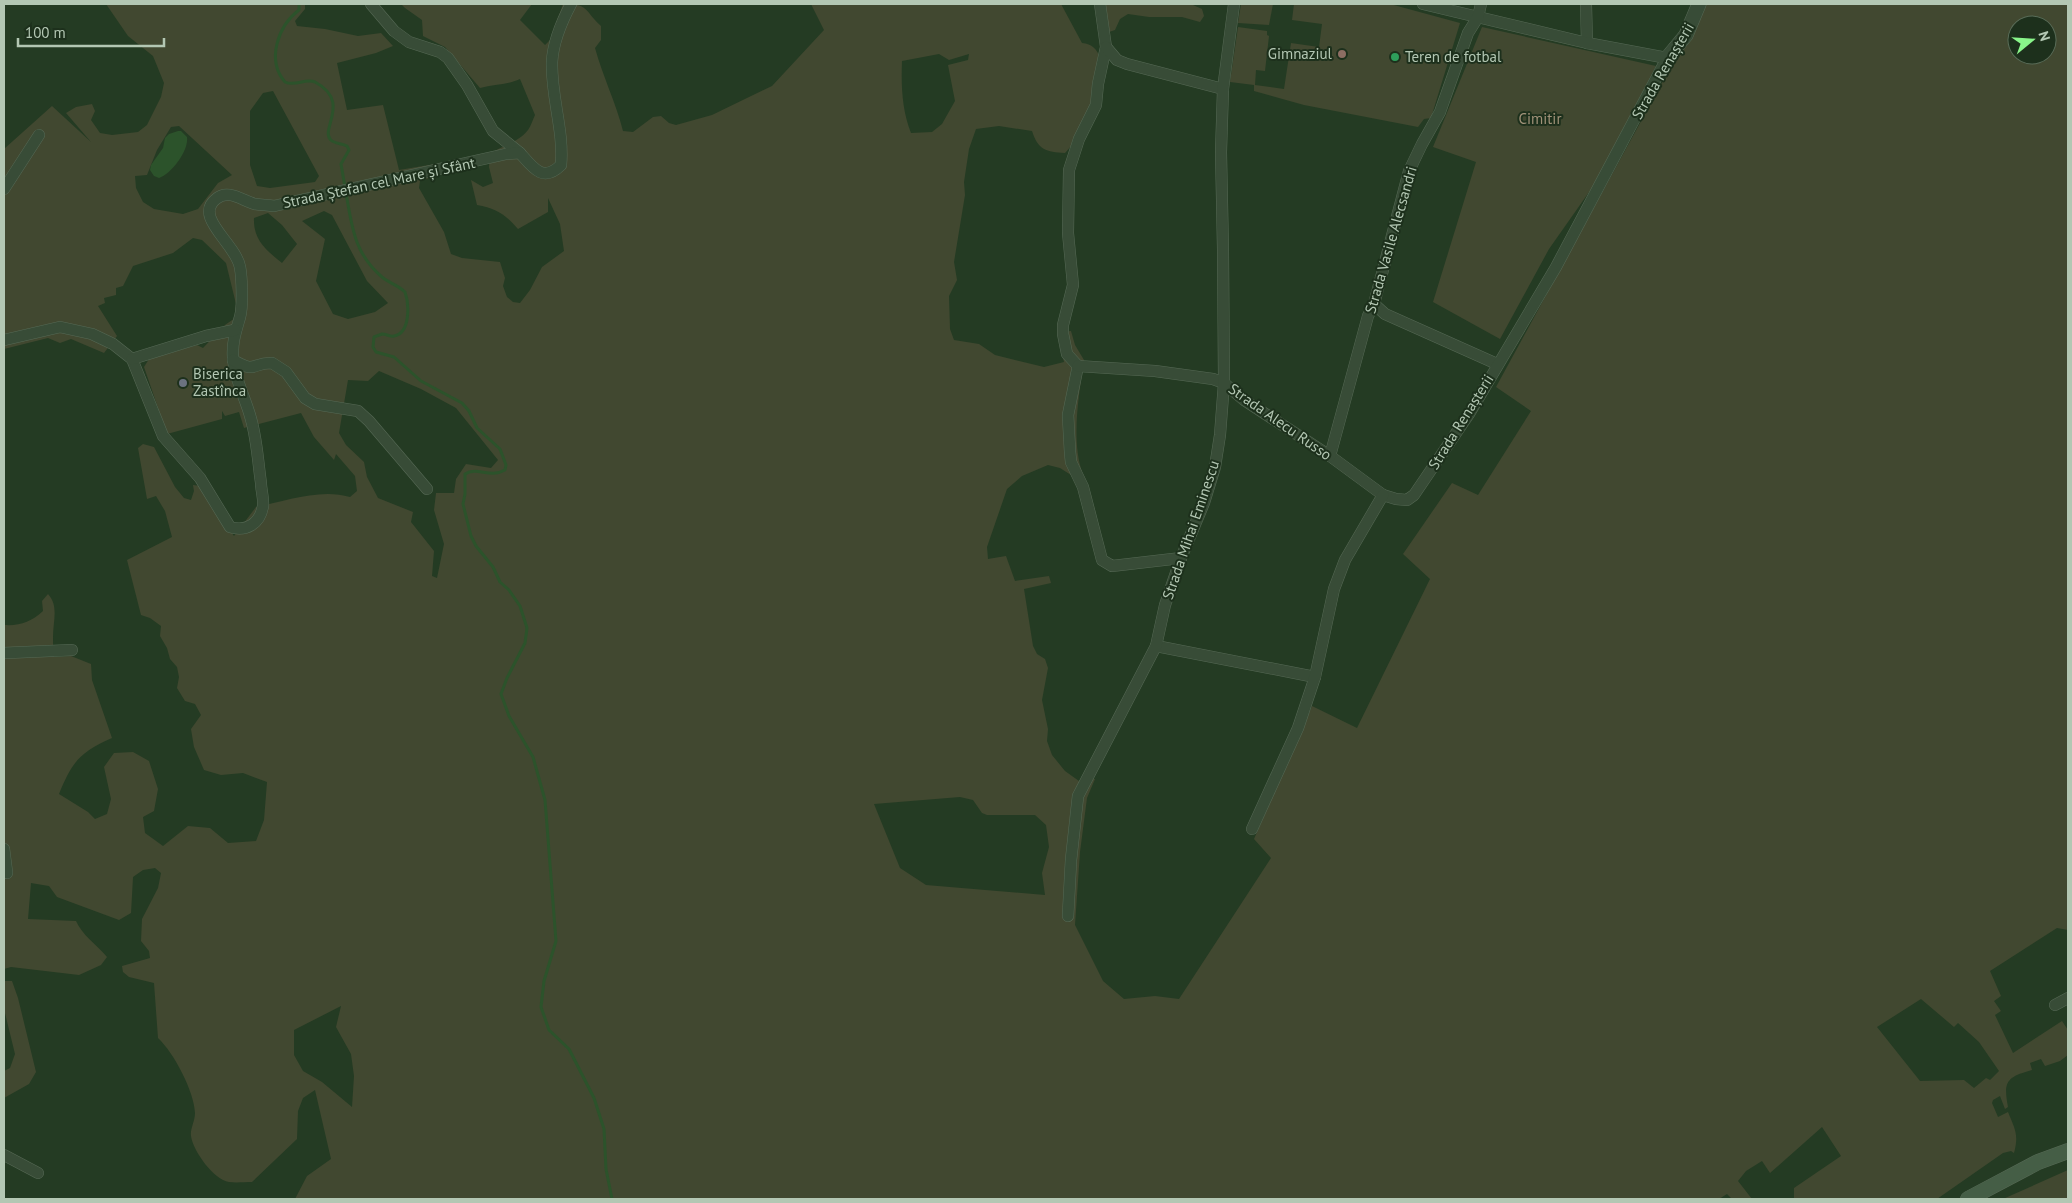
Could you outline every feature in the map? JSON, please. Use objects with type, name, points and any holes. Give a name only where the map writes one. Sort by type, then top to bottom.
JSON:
[{"type":"main road","points":[[1968,1199],[2038,1162],[2068,1151]]},
{"type":"street","points":[[371,4],[394,31],[409,42],[440,52],[448,58],[467,85],[492,131],[520,153],[536,171],[543,174],[554,171],[561,165],[562,149],[552,61],[556,40],[571,4]]},
{"type":"street","points":[[1100,4],[1106,47],[1096,104],[1080,139],[1070,170],[1068,233],[1073,285],[1063,325],[1063,334],[1067,354],[1078,366],[1068,415],[1071,462],[1083,488],[1100,556],[1106,564],[1112,566],[1181,558]]},
{"type":"street","name":"Strada Mihai Eminescu","points":[[1068,916],[1071,860],[1078,796],[1156,646],[1165,605],[1181,558],[1204,503],[1215,467],[1220,435],[1224,383],[1222,89],[1234,4]]},
{"type":"street","points":[[1423,4],[1587,43],[1667,58]]},
{"type":"street","name":"Strada Vasile Alecsandri","points":[[1330,456],[1368,316],[1374,304],[1409,171],[1440,112],[1468,33],[1478,17],[1481,4]]},
{"type":"street","points":[[1586,4],[1587,43]]},
{"type":"street","name":"Strada Renașterii","points":[[1383,495],[1407,500],[1414,495],[1469,414],[1556,267],[1667,58],[1686,35],[1699,4]]},
{"type":"street","points":[[1106,47],[1117,60],[1127,64],[1222,89]]},
{"type":"street","points":[[4,189],[40,135]]},
{"type":"street","name":"Strada Ștefan cel Mare și Sfânt","points":[[132,359],[163,436],[200,478],[230,527],[238,529],[255,523],[260,516],[263,505],[252,421],[233,360],[234,330],[240,315],[240,266],[225,239],[212,224],[209,216],[210,207],[215,199],[223,195],[234,195],[256,204],[274,206],[506,154],[520,153]]},
{"type":"street","points":[[1374,304],[1385,314],[1497,364]]},
{"type":"street","points":[[4,340],[60,327],[92,334],[113,344],[132,359],[206,336],[234,330]]},
{"type":"street","points":[[233,360],[246,367],[254,368],[272,363],[286,372],[305,398],[315,404],[358,411],[370,420],[427,489]]},
{"type":"street","name":"Strada Alecu Russo","points":[[1078,366],[1155,371],[1213,379],[1224,383],[1244,400],[1330,456],[1383,495]]},
{"type":"street","points":[[1222,406],[1244,400]]},
{"type":"street","points":[[1252,830],[1298,728],[1315,677],[1334,589],[1345,560],[1383,495]]},
{"type":"street","points":[[1156,646],[1315,677]]},
{"type":"street","points":[[4,653],[72,650]]},
{"type":"street","points":[[4,849],[7,873]]},
{"type":"street","points":[[2055,1005],[2068,998]]},
{"type":"street","points":[[4,1156],[38,1173]]},
{"type":"green space","points":[[106,4],[305,4],[305,9],[295,21],[297,26],[325,29],[358,36],[381,33],[393,46],[376,53],[337,63],[347,110],[383,105],[399,170],[435,164],[442,174],[420,181],[419,188],[444,232],[451,254],[462,258],[500,262],[505,278],[503,286],[507,297],[513,302],[520,303],[530,290],[542,267],[564,251],[560,224],[548,198],[548,212],[518,229],[500,213],[477,205],[471,180],[483,187],[493,183],[489,167],[490,154],[524,134],[535,115],[520,79],[480,88],[445,47],[423,36],[422,20],[401,4],[532,4],[520,20],[545,45],[550,40],[563,4],[582,6],[601,26],[601,40],[595,48],[598,59],[623,131],[633,132],[653,117],[661,116],[669,123],[676,125],[712,115],[772,86],[824,30],[811,4],[1061,4],[1082,43],[1089,44],[1094,48],[1100,58],[1094,102],[1073,144],[1065,153],[1044,149],[1037,142],[1032,131],[999,126],[976,129],[969,149],[964,182],[965,195],[954,262],[957,280],[949,296],[950,329],[954,340],[979,344],[995,355],[1044,367],[1064,362],[1057,332],[1071,331],[1075,345],[1084,360],[1076,431],[1082,472],[1071,475],[1060,468],[1048,465],[1022,476],[1007,489],[987,547],[988,559],[1006,556],[1015,581],[1049,576],[1051,583],[1024,589],[1033,646],[1037,654],[1045,659],[1048,668],[1042,700],[1048,729],[1047,741],[1052,755],[1065,771],[1079,781],[1084,776],[1095,779],[1087,798],[1080,852],[1075,925],[1103,981],[1124,999],[1155,996],[1179,999],[1271,858],[1254,839],[1312,706],[1357,728],[1430,579],[1403,554],[1452,483],[1478,495],[1531,411],[1496,387],[1705,4],[2068,4],[2068,930],[2057,928],[1990,971],[2001,996],[1994,1001],[2001,1011],[1995,1015],[2013,1053],[2062,1021],[2068,1030],[2068,1055],[2060,1061],[2045,1066],[2041,1059],[2030,1063],[2032,1070],[2012,1078],[2007,1086],[2008,1107],[2005,1109],[2000,1096],[1993,1100],[1992,1103],[1998,1117],[2008,1112],[2013,1123],[2016,1132],[2014,1153],[2011,1151],[2003,1153],[1937,1199],[1794,1199],[1794,1188],[1841,1156],[1822,1127],[1770,1173],[1762,1161],[1746,1171],[1738,1181],[1752,1199],[1732,1199],[1727,1194],[1719,1199],[295,1199],[307,1176],[331,1159],[315,1090],[303,1098],[298,1111],[297,1139],[252,1182],[229,1182],[223,1180],[205,1164],[193,1142],[191,1133],[195,1116],[194,1104],[182,1073],[158,1038],[154,983],[129,977],[123,972],[122,966],[150,958],[149,951],[141,941],[142,919],[158,888],[161,873],[155,868],[143,870],[133,877],[131,913],[119,920],[57,897],[49,886],[31,883],[28,919],[76,921],[86,935],[107,957],[101,965],[79,975],[11,967],[4,969],[4,625],[25,623],[34,618],[43,611],[42,601],[48,594],[55,614],[54,657],[71,656],[91,664],[92,680],[112,738],[92,748],[78,759],[68,774],[59,794],[88,812],[95,819],[107,814],[111,799],[104,767],[114,753],[133,752],[149,761],[158,789],[154,811],[143,817],[145,833],[163,846],[188,826],[210,828],[228,843],[256,841],[264,820],[267,782],[243,773],[221,775],[204,770],[194,747],[191,729],[201,715],[195,704],[185,701],[177,688],[179,677],[177,667],[170,659],[167,648],[160,636],[161,626],[150,618],[141,615],[127,560],[172,537],[165,511],[156,496],[147,499],[138,448],[143,444],[154,447],[175,487],[184,498],[191,500],[194,491],[193,485],[201,486],[234,536],[256,507],[315,495],[327,494],[350,497],[357,491],[355,476],[336,454],[334,460],[314,437],[301,413],[244,428],[239,412],[225,416],[222,411],[222,419],[167,434],[144,367],[149,359],[197,345],[203,348],[225,325],[235,318],[236,304],[226,263],[202,240],[193,238],[173,253],[133,266],[123,286],[116,288],[116,295],[104,298],[105,303],[98,306],[117,336],[104,353],[71,339],[60,343],[48,338],[4,349],[4,149],[52,106],[91,142],[66,113],[76,107],[92,104],[95,111],[91,120],[100,133],[112,135],[138,132],[147,125],[161,97],[164,83],[153,56],[128,36]],"holes":[[[939,54],[949,60],[969,54],[968,60],[948,65],[955,101],[942,124],[932,132],[911,133],[904,107],[902,61]],[[273,91],[319,176],[315,182],[270,188],[257,186],[250,165],[250,111],[263,93]],[[179,126],[232,175],[218,183],[198,209],[183,214],[154,209],[143,202],[136,188],[135,176],[147,175],[157,150],[171,127]],[[324,211],[332,215],[367,281],[388,303],[375,312],[348,319],[333,314],[316,281],[325,239],[302,221]],[[268,213],[282,225],[297,244],[282,263],[262,244],[254,226],[254,218]],[[379,371],[421,389],[456,408],[498,460],[491,468],[466,464],[456,479],[454,493],[436,493],[434,510],[444,544],[437,578],[432,576],[434,551],[411,522],[413,512],[378,498],[367,477],[364,462],[346,445],[339,433],[348,380],[368,381]],[[960,797],[973,800],[982,813],[987,815],[1035,815],[1046,825],[1049,847],[1042,873],[1045,895],[926,885],[900,868],[874,804]],[[1921,999],[1954,1027],[1958,1023],[1979,1042],[1999,1071],[1990,1080],[1986,1078],[1974,1088],[1964,1080],[1920,1081],[1877,1027]],[[341,1006],[336,1027],[351,1054],[354,1076],[352,1107],[322,1082],[303,1071],[294,1055],[294,1030]]]},
{"type":"green space","points":[[1105,4],[1193,5],[1202,9],[1204,16],[1200,22],[1182,17],[1149,17],[1128,14],[1120,19],[1115,30],[1109,32]]},
{"type":"green space","points":[[1241,4],[1273,4],[1269,25],[1238,23]]},
{"type":"green space","name":"Gimnaziul","points":[[1294,4],[1390,4],[1460,23],[1431,118],[1424,119],[1418,127],[1304,105],[1254,91],[1254,85],[1230,82],[1238,27],[1267,31],[1269,36],[1265,71],[1256,70],[1255,85],[1284,89],[1291,43],[1319,47],[1322,24],[1292,20]]},
{"type":"green space","name":"Cimitir","points":[[1482,27],[1656,66],[1594,185],[1549,249],[1500,339],[1433,302],[1476,162],[1433,147]]},
{"type":"green space","points":[[4,981],[12,981],[18,998],[36,1072],[29,1084],[4,1098],[4,1071],[10,1068],[15,1054],[4,1009]]},
{"type":"green space","points":[[2068,1170],[2068,1199],[2003,1199]]},
{"type":"shaded area","points":[[181,131],[187,137],[187,143],[182,155],[174,167],[164,176],[159,178],[154,176],[150,170],[151,165],[163,148],[165,138],[169,134]]},
{"type":"waterway","points":[[299,4],[299,10],[285,25],[280,34],[277,44],[276,64],[285,82],[292,84],[308,81],[315,82],[326,89],[331,97],[333,114],[328,134],[331,141],[343,144],[349,150],[341,164],[345,187]]},
{"type":"waterway","points":[[346,193],[356,239],[365,259],[382,277],[405,292],[406,297],[408,310],[406,324],[400,334],[394,336],[382,334],[374,337],[373,347],[376,352],[394,357],[421,381],[462,403],[469,411],[477,428],[500,449],[506,465],[505,470],[499,472],[474,471],[465,474],[463,504],[471,536],[476,546],[493,567],[500,582],[509,590],[520,606],[527,628],[525,643],[501,694],[509,716],[533,757],[545,800],[556,941],[544,981],[541,1007],[549,1030],[569,1049],[594,1098],[604,1129],[606,1169],[612,1199]]},
{"type":"place","name":"Gimnaziul","points":[[1342,54]]},
{"type":"place","name":"Teren de fotbal","points":[[1395,57]]},
{"type":"place","name":"Biserica Zastînca","points":[[183,383]]}]
